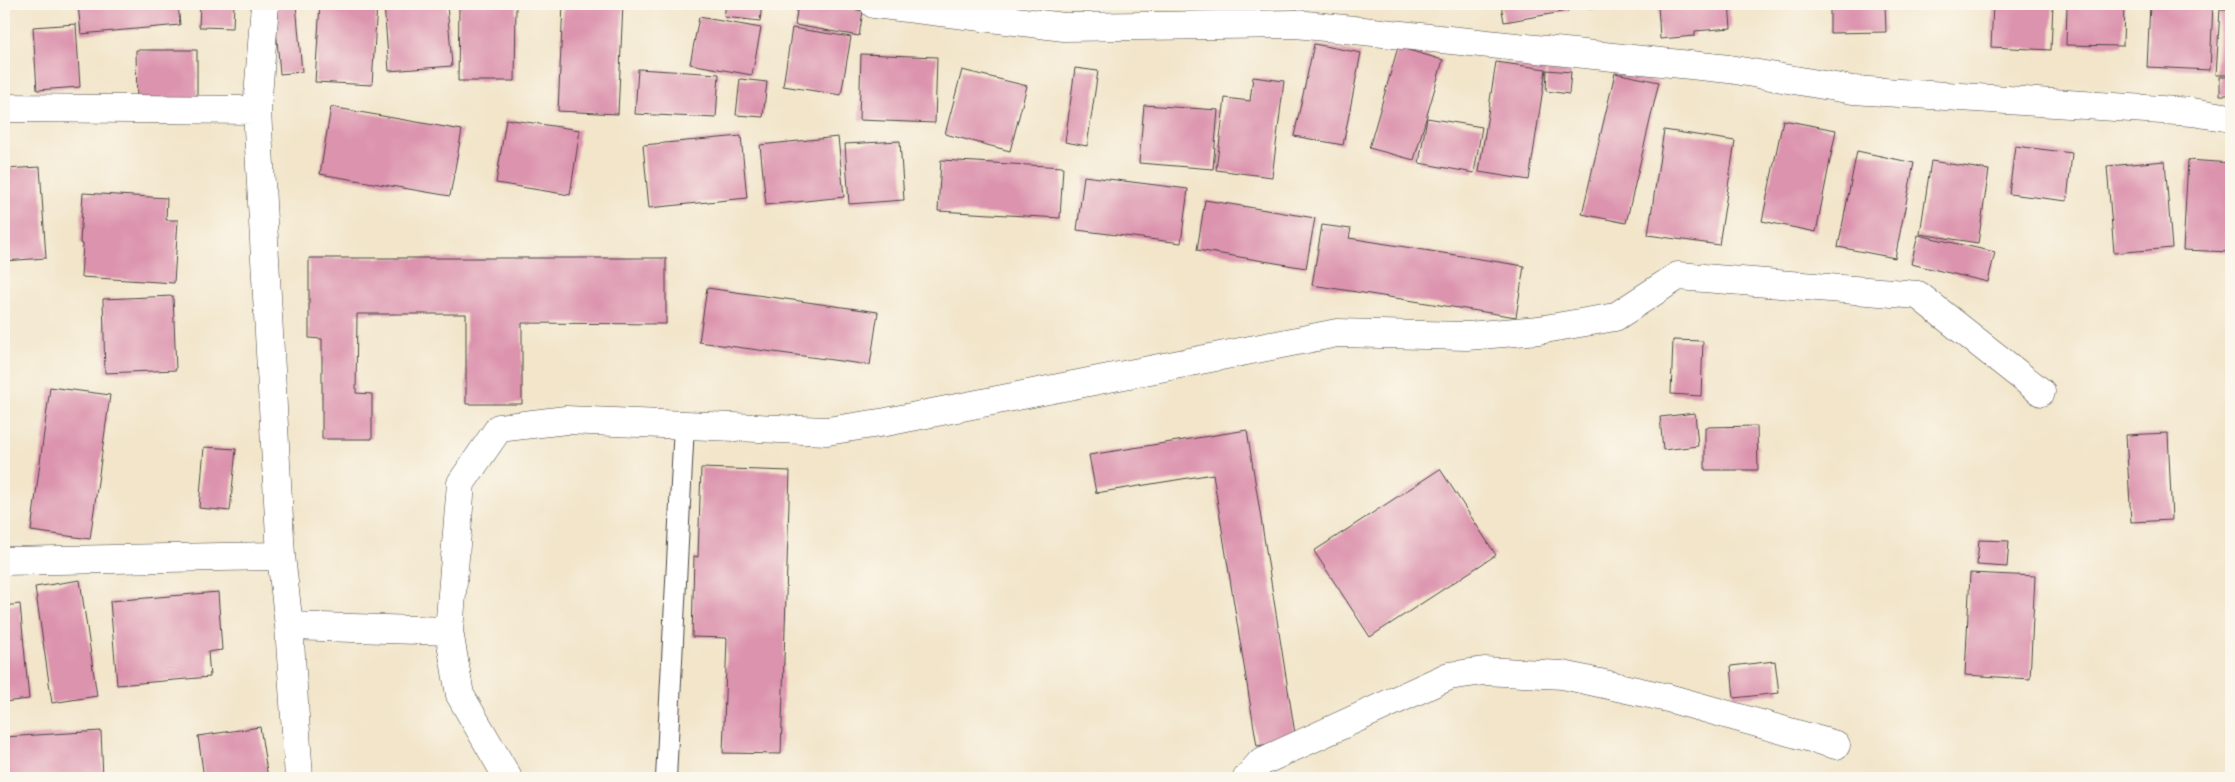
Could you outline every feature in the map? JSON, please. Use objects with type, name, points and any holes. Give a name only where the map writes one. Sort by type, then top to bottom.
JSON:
[{"type":"street","points":[[265,4],[257,110],[281,556],[289,626],[298,778]]},
{"type":"street","points":[[874,4],[1064,27],[1297,14],[1729,69],[1853,90],[2182,111],[2231,118]]},
{"type":"street","points":[[4,108],[257,110]]},
{"type":"street","points":[[508,778],[460,695],[449,631],[461,483],[499,428],[566,420],[826,431],[896,420],[1337,333],[1468,336],[1539,330],[1616,316],[1678,276],[1918,296],[2041,392]]},
{"type":"street","points":[[4,561],[281,556]]},
{"type":"street","points":[[289,626],[449,631]]},
{"type":"street","points":[[1247,778],[1261,762],[1449,676],[1484,671],[1563,675],[1668,698],[1836,744]]},
{"type":"lane","points":[[666,778],[684,425]]},
{"type":"building","points":[[78,4],[178,4],[180,25],[81,34]]},
{"type":"building","points":[[200,4],[234,4],[233,28],[199,27]]},
{"type":"building","points":[[274,4],[296,4],[302,72],[280,74]]},
{"type":"building","points":[[320,4],[377,4],[372,85],[315,82]]},
{"type":"building","points":[[384,4],[447,4],[452,66],[389,71]]},
{"type":"building","points":[[459,4],[516,4],[515,81],[458,81]]},
{"type":"building","points":[[563,4],[623,4],[618,114],[558,111]]},
{"type":"building","points":[[726,4],[762,4],[760,21],[724,17]]},
{"type":"building","points":[[798,4],[822,4],[863,11],[859,36],[795,25]]},
{"type":"building","points":[[1501,4],[1567,4],[1568,11],[1504,22]]},
{"type":"building","points":[[1588,4],[1632,4],[1632,5],[1589,9]]},
{"type":"building","points":[[1658,4],[1729,4],[1731,28],[1695,31],[1695,36],[1660,39]]},
{"type":"building","points":[[1830,4],[1885,4],[1886,32],[1830,33]]},
{"type":"building","points":[[1993,4],[2053,4],[2051,50],[1991,47]]},
{"type":"building","points":[[2067,4],[2124,4],[2123,46],[2066,45]]},
{"type":"building","points":[[2150,4],[2213,4],[2210,70],[2147,67]]},
{"type":"building","points":[[2220,9],[2231,9],[2231,75],[2216,75]]},
{"type":"building","points":[[699,17],[761,28],[752,75],[690,64]]},
{"type":"building","points":[[76,24],[80,87],[37,90],[33,27]]},
{"type":"building","points":[[792,28],[851,37],[841,95],[783,86]]},
{"type":"building","points":[[1314,44],[1361,53],[1343,145],[1294,136]]},
{"type":"building","points":[[1398,47],[1443,60],[1414,160],[1369,148]]},
{"type":"building","points":[[136,50],[197,50],[197,104],[137,104]]},
{"type":"building","points":[[861,54],[937,57],[935,123],[859,120]]},
{"type":"building","points":[[1496,62],[1546,69],[1529,180],[1479,172]]},
{"type":"building","points":[[1075,68],[1098,71],[1087,146],[1065,142]]},
{"type":"building","points":[[638,69],[719,74],[716,118],[635,114]]},
{"type":"building","points":[[962,70],[1027,86],[1010,151],[945,134]]},
{"type":"building","points":[[1547,70],[1571,72],[1569,94],[1546,91]]},
{"type":"building","points":[[1615,73],[1659,82],[1626,223],[1582,214]]},
{"type":"building","points":[[1253,77],[1284,81],[1272,177],[1216,170],[1225,98],[1250,101]]},
{"type":"building","points":[[2220,77],[2231,77],[2231,95],[2220,95]]},
{"type":"building","points":[[740,79],[767,82],[763,117],[736,115]]},
{"type":"building","points":[[1144,105],[1218,110],[1213,169],[1139,163]]},
{"type":"building","points":[[331,107],[462,130],[450,196],[320,174]]},
{"type":"building","points":[[1427,118],[1482,127],[1474,173],[1419,163]]},
{"type":"building","points":[[506,119],[580,130],[570,195],[496,183]]},
{"type":"building","points":[[1783,120],[1836,130],[1816,232],[1762,221]]},
{"type":"building","points":[[1664,130],[1735,141],[1719,245],[1648,235]]},
{"type":"building","points":[[741,136],[747,198],[649,208],[643,145]]},
{"type":"building","points":[[838,137],[844,197],[766,205],[760,145]]},
{"type":"building","points":[[900,141],[904,200],[849,204],[845,144]]},
{"type":"building","points":[[2015,146],[2072,153],[2067,201],[2009,194]]},
{"type":"building","points":[[1857,151],[1914,163],[1895,258],[1838,247]]},
{"type":"building","points":[[941,160],[1063,167],[1060,218],[938,211]]},
{"type":"building","points":[[2188,160],[2231,163],[2231,252],[2183,250]]},
{"type":"building","points":[[1931,161],[1989,170],[1978,243],[1920,234]]},
{"type":"building","points":[[2165,161],[2172,248],[2114,253],[2107,166]]},
{"type":"building","points":[[40,167],[46,258],[4,261],[4,169]]},
{"type":"building","points":[[1084,176],[1188,189],[1181,243],[1077,230]]},
{"type":"building","points":[[83,193],[167,198],[166,220],[178,220],[174,283],[81,277],[83,244],[80,243]]},
{"type":"building","points":[[1205,200],[1315,218],[1306,268],[1197,250]]},
{"type":"building","points":[[1322,225],[1351,229],[1349,238],[1524,266],[1516,317],[1312,285]]},
{"type":"building","points":[[1918,235],[1995,252],[1988,282],[1911,264]]},
{"type":"building","points":[[309,258],[666,258],[666,324],[522,323],[522,404],[466,404],[466,314],[357,314],[356,393],[372,394],[372,439],[322,439],[322,339],[309,338]]},
{"type":"building","points":[[707,288],[878,312],[870,365],[699,342]]},
{"type":"building","points":[[173,296],[176,370],[105,373],[103,299]]},
{"type":"building","points":[[1673,340],[1703,341],[1701,396],[1671,394]]},
{"type":"building","points":[[50,387],[110,395],[90,539],[31,531]]},
{"type":"building","points":[[1695,413],[1698,446],[1663,450],[1660,417]]},
{"type":"building","points":[[1757,426],[1758,470],[1705,470],[1705,427]]},
{"type":"building","points":[[1247,430],[1296,740],[1257,746],[1213,474],[1096,493],[1089,455]]},
{"type":"building","points":[[2168,433],[2172,520],[2131,522],[2126,435]]},
{"type":"building","points":[[204,447],[236,449],[230,511],[199,508]]},
{"type":"building","points":[[701,468],[790,471],[781,754],[723,753],[727,638],[692,637],[694,556],[698,557]]},
{"type":"building","points":[[1440,469],[1496,555],[1370,637],[1314,551]]},
{"type":"building","points":[[1979,540],[2009,541],[2007,567],[1977,565]]},
{"type":"building","points":[[1970,573],[2035,576],[2030,679],[1965,675]]},
{"type":"building","points":[[80,580],[97,696],[52,703],[35,587]]},
{"type":"building","points":[[218,592],[222,650],[208,652],[210,677],[117,685],[110,601]]},
{"type":"building","points":[[20,604],[29,699],[4,702],[4,606]]},
{"type":"building","points":[[1775,661],[1779,693],[1734,698],[1731,666]]},
{"type":"building","points":[[260,727],[268,778],[204,778],[198,736]]},
{"type":"building","points":[[101,731],[103,778],[4,778],[4,737]]}]
